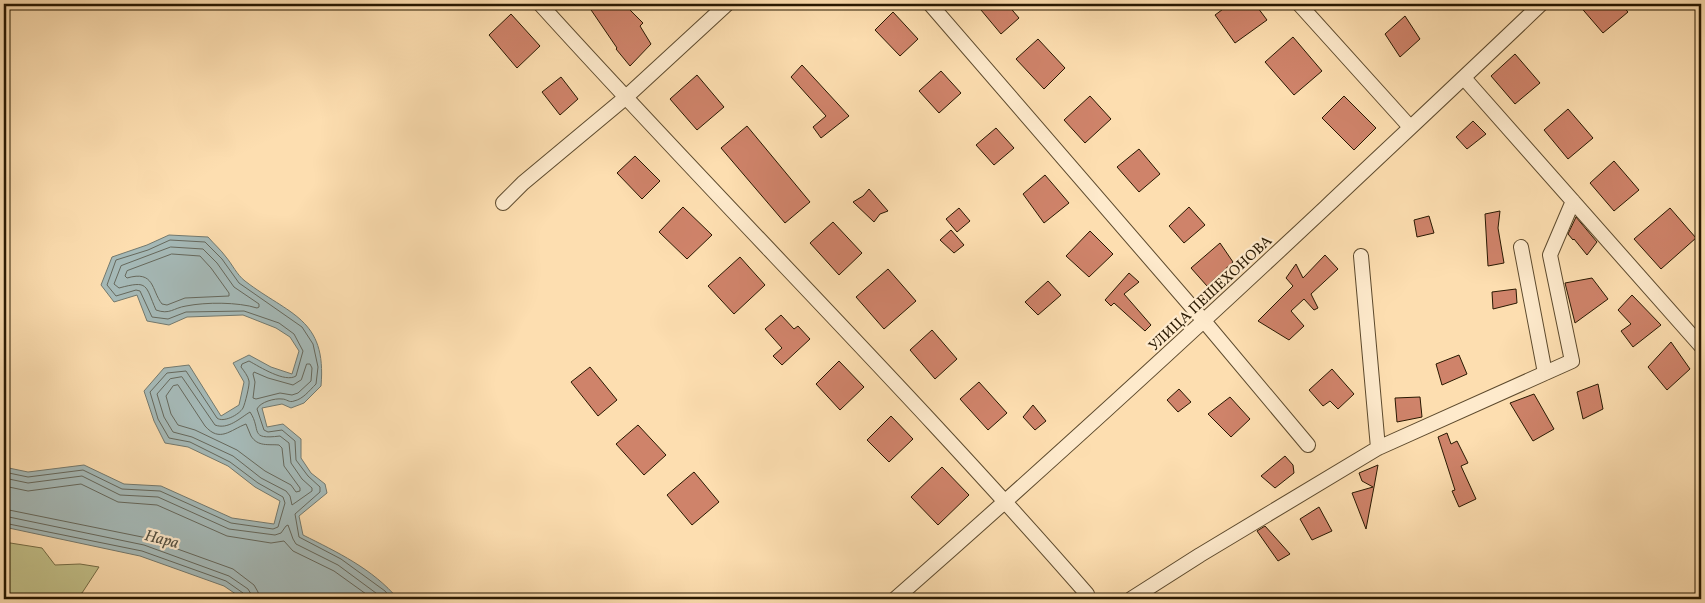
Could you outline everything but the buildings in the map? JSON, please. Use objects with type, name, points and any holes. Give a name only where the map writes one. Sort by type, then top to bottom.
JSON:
[{"type":"street","points":[[540,4],[625,98],[1006,502],[1087,594]]},
{"type":"street","points":[[503,203],[523,183],[625,98],[727,4]]},
{"type":"street","points":[[930,4],[1204,320],[1308,446]]},
{"type":"street","points":[[1299,4],[1410,128]]},
{"type":"street","name":"УЛИЦА ПЕШЕХОНОВА","points":[[896,599],[1006,502],[1204,320],[1541,4]]},
{"type":"street","points":[[1464,78],[1701,346]]},
{"type":"street","points":[[1131,599],[1200,555],[1378,448],[1572,361],[1550,254],[1573,201]]},
{"type":"street","points":[[1521,247],[1544,373]]},
{"type":"street","points":[[1360,256],[1378,448]]},
{"type":"shaded area","points":[[4,542],[42,548],[55,565],[80,564],[99,567],[82,593],[61,599],[4,599]]},
{"type":"water","name":"Нара","points":[[169,235],[208,237],[224,254],[242,279],[290,311],[311,332],[318,346],[321,363],[321,386],[304,403],[291,408],[282,404],[262,408],[267,427],[283,424],[301,439],[301,458],[311,473],[325,484],[327,493],[299,516],[303,535],[366,570],[398,599],[243,599],[224,586],[140,556],[4,527],[4,467],[28,472],[84,465],[124,484],[161,486],[232,518],[274,524],[280,501],[255,487],[228,466],[188,447],[165,443],[154,421],[144,391],[164,368],[189,365],[221,416],[239,405],[244,382],[233,363],[249,355],[271,367],[292,374],[299,351],[290,337],[276,328],[243,315],[187,317],[169,325],[147,321],[137,295],[114,302],[101,285],[112,257]]}]
